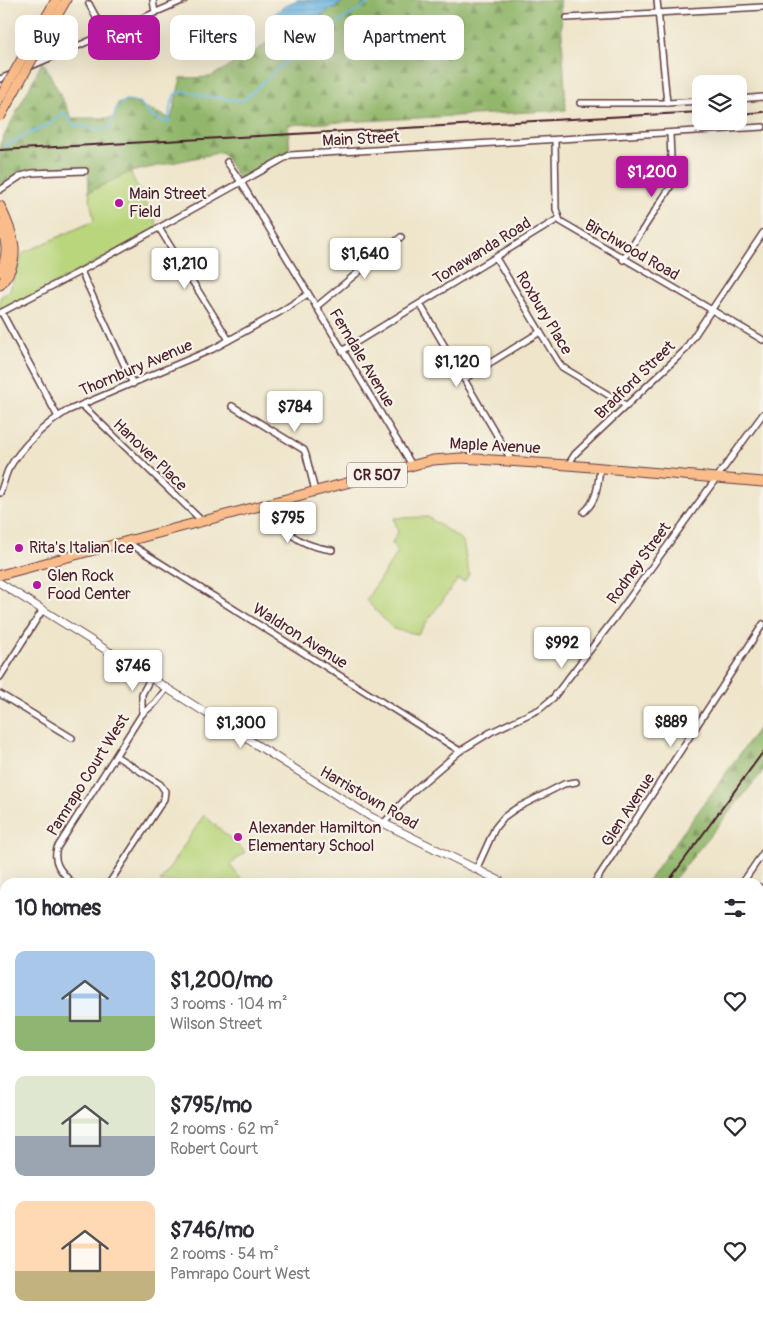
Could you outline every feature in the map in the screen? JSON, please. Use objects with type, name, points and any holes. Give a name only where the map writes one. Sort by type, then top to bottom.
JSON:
[{"type":"main road","points":[[0,98],[56,0]]},
{"type":"main road","points":[[0,117],[66,0]]},
{"type":"main road","points":[[0,206],[11,229],[15,245],[11,268],[0,285]]},
{"type":"main road","points":[[0,224],[7,246],[6,258],[0,272]]},
{"type":"main road","name":"Maple Avenue","points":[[0,575],[432,460],[446,458],[568,465],[763,482]]},
{"type":"street","points":[[152,0],[155,13]]},
{"type":"street","points":[[150,15],[184,0]]},
{"type":"street","points":[[657,0],[667,103]]},
{"type":"street","points":[[88,4],[94,15]]},
{"type":"street","points":[[566,18],[763,7]]},
{"type":"street","points":[[0,79],[88,41]]},
{"type":"street","points":[[747,98],[763,97]]},
{"type":"street","points":[[580,103],[692,102]]},
{"type":"street","name":"Main Street","points":[[1,313],[290,155],[763,127]]},
{"type":"street","points":[[624,260],[672,183],[670,134]]},
{"type":"street","points":[[555,140],[556,209],[558,219]]},
{"type":"street","name":"Ferndale Avenue","points":[[227,162],[242,182],[412,466]]},
{"type":"street","points":[[0,190],[21,176],[32,173],[85,171]]},
{"type":"street","name":"Birchwood Road","points":[[558,219],[624,260],[763,340]]},
{"type":"street","name":"Tonawanda Road","points":[[342,351],[558,219]]},
{"type":"street","points":[[159,228],[230,340]]},
{"type":"street","name":"Bradford Street","points":[[568,465],[575,454],[684,351],[763,233]]},
{"type":"street","points":[[316,307],[401,237]]},
{"type":"street","name":"Roxbury Place","points":[[496,258],[562,367],[627,406]]},
{"type":"street","points":[[81,270],[132,384]]},
{"type":"street","name":"Thornbury Avenue","points":[[0,493],[6,474],[27,445],[58,417],[213,349],[308,294]]},
{"type":"street","points":[[420,304],[513,462]]},
{"type":"street","points":[[1,313],[58,417]]},
{"type":"street","points":[[464,379],[540,332]]},
{"type":"street","name":"Hanover Place","points":[[82,405],[202,522]]},
{"type":"street","points":[[232,406],[304,450],[315,491]]},
{"type":"street","name":"Rodney Street","points":[[383,824],[412,792],[460,751],[491,732],[540,709],[553,698],[614,619],[763,414]]},
{"type":"street","points":[[584,512],[597,490],[600,468]]},
{"type":"street","points":[[0,470],[6,474]]},
{"type":"street","points":[[280,501],[290,533],[302,541],[320,548],[332,550]]},
{"type":"street","name":"Waldron Avenue","points":[[127,542],[460,751]]},
{"type":"street","name":"Harristown Road","points":[[0,583],[344,801],[383,824],[493,878]]},
{"type":"street","points":[[0,677],[42,611]]},
{"type":"street","name":"Glen Avenue","points":[[599,878],[763,624]]},
{"type":"street","name":"Pamrapo Court West","points":[[68,878],[57,864],[57,848],[142,714],[142,694],[150,679]]},
{"type":"street","points":[[142,714],[155,703],[166,689]]},
{"type":"street","points":[[0,694],[72,738]]},
{"type":"street","points":[[113,878],[165,795],[160,784],[116,756]]},
{"type":"street","points":[[476,871],[495,828],[504,817],[515,809],[564,784],[576,782]]},
{"type":"street","points":[[746,878],[763,853]]},
{"type":"green space","points":[[298,0],[560,0],[566,110],[288,125],[290,155],[241,182],[222,152],[130,172],[89,192],[88,167],[20,172],[0,186],[0,144],[43,61],[72,118],[114,118],[118,103],[133,102],[171,119],[181,78],[210,77],[240,60],[255,60],[255,51],[265,44],[265,60],[334,60],[334,15],[276,15]]},
{"type":"green space","points":[[130,172],[159,228],[0,313],[0,297],[9,292],[23,253],[94,221],[89,192]]},
{"type":"green space","points":[[428,517],[463,541],[469,574],[464,582],[458,579],[418,634],[393,629],[366,600],[398,552],[392,543],[398,532],[394,518]]},
{"type":"green space","points":[[763,722],[763,771],[675,878],[650,878]]},
{"type":"green space","points":[[204,815],[245,852],[230,865],[240,878],[163,878]]},
{"type":"water","points":[[297,0],[347,0],[321,15],[273,15],[286,5]]},
{"type":"waterway","points":[[3,146],[50,124],[63,112],[74,125],[96,129],[110,128],[116,109],[126,100],[140,103],[152,117],[169,123],[170,108],[175,94],[186,91],[199,95],[243,101],[306,43],[374,0]]},
{"type":"railway","points":[[0,150],[692,112]]},
{"type":"railway","points":[[747,113],[763,112]]},
{"type":"railway","points":[[671,878],[763,752]]},
{"type":"place","name":"Main Street Field","points":[[119,203]]},
{"type":"place","name":"Rita's Italian Ice","points":[[19,548]]},
{"type":"place","name":"Glen Rock Food Center","points":[[37,585]]},
{"type":"place","name":"Alexander Hamilton Elementary School","points":[[238,837]]}]
